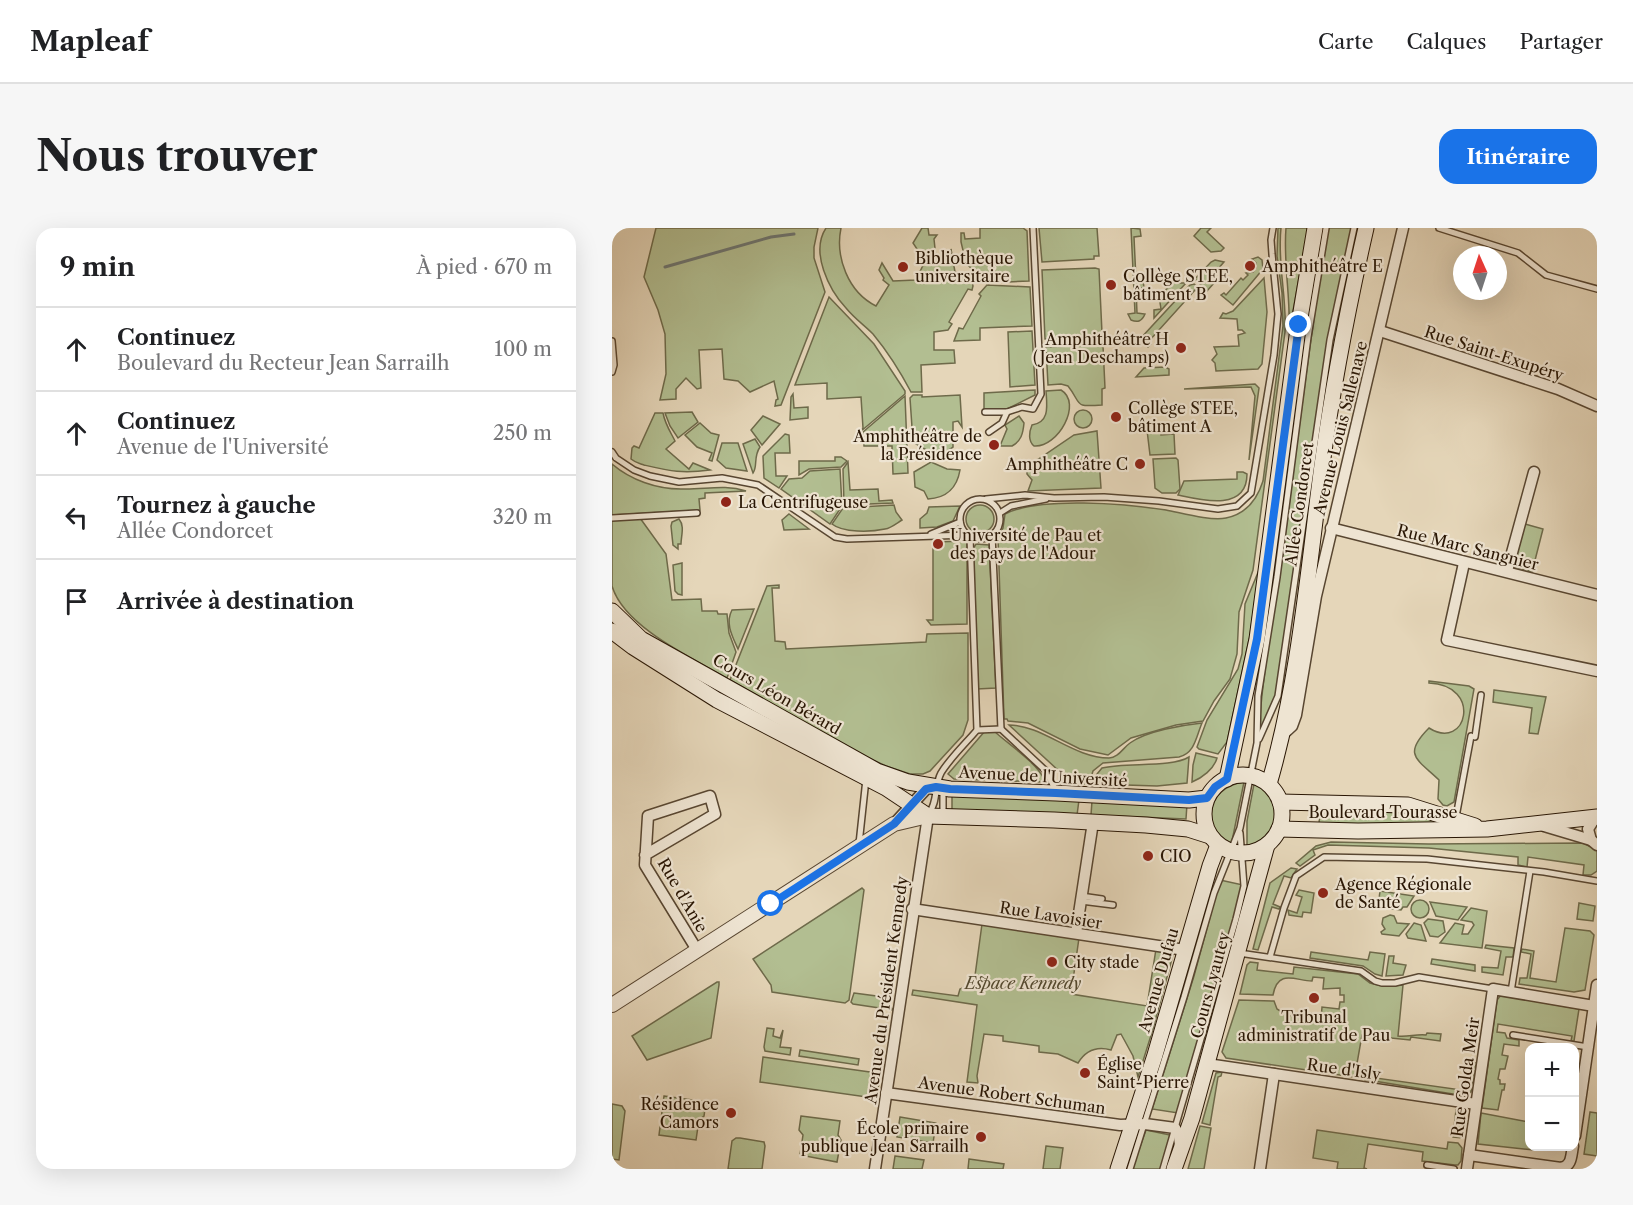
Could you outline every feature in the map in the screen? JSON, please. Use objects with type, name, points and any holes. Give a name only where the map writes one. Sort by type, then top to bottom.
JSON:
[{"type":"main road","name":"Allée Condorcet","points":[[1227,779],[1257,639],[1315,228]]},
{"type":"main road","name":"Allée Condorcet","points":[[1269,784],[1281,736],[1298,645],[1341,343],[1366,228]]},
{"type":"main road","name":"Cours Léon Bérard","points":[[612,611],[641,639],[877,771],[908,782],[936,787]]},
{"type":"main road","name":"Cours Léon Bérard","points":[[612,631],[633,647],[717,700],[866,777],[911,806],[935,816]]},
{"type":"main road","points":[[935,816],[1188,828],[1225,847],[1250,853],[1267,845],[1279,829],[1282,815],[1280,802],[1269,784],[1251,776],[1239,776],[1227,779],[1215,787],[1207,798],[1204,819],[1225,847]]},
{"type":"main road","name":"Avenue de l'Université","points":[[936,787],[1185,800],[1207,798]]},
{"type":"main road","points":[[1054,820],[1056,793]]},
{"type":"main road","name":"Boulevard Tourasse","points":[[1280,802],[1408,805],[1487,830]]},
{"type":"main road","name":"Boulevard Tourasse","points":[[1279,829],[1487,830],[1596,818]]},
{"type":"main road","name":"Cours Lyautey","points":[[1174,1169],[1207,1064],[1267,845]]},
{"type":"main road","name":"Avenue Dufau","points":[[1118,1169],[1139,1124],[1185,950],[1210,866],[1225,847]]},
{"type":"street","name":"Avenue Louis Sallenave","points":[[1281,736],[1292,726],[1296,715],[1316,596],[1403,228]]},
{"type":"street","name":"Rue Saint-Exupéry","points":[[1380,331],[1558,389],[1597,406]]},
{"type":"street","points":[[1508,571],[1534,472]]},
{"type":"street","name":"Rue Marc Sangnier","points":[[1331,528],[1597,595]]},
{"type":"street","points":[[1464,562],[1447,640],[1597,672]]},
{"type":"street","name":"Avenue de l'Université","points":[[894,824],[926,789],[936,787]]},
{"type":"street","name":"Rue d'Anie","points":[[645,855],[715,814],[710,796],[648,816],[645,855],[645,865],[697,950]]},
{"type":"street","points":[[612,1005],[894,824],[935,816]]},
{"type":"street","name":"Avenue du Président Kennedy","points":[[875,1169],[912,909],[935,816]]},
{"type":"street","points":[[1594,843],[1588,829],[1596,818]]},
{"type":"street","points":[[1076,933],[1092,822]]},
{"type":"street","points":[[1539,825],[1594,843]]},
{"type":"street","name":"Rue Lavoisier","points":[[912,909],[1185,950]]},
{"type":"street","points":[[1579,1105],[1597,985]]},
{"type":"street","points":[[1493,989],[1594,1005]]},
{"type":"street","name":"Rue Golda Meir","points":[[1467,1169],[1493,989]]},
{"type":"street","name":"Rue d'Isly","points":[[1207,1064],[1476,1104]]},
{"type":"street","points":[[1260,1169],[1274,1074]]},
{"type":"street","name":"Avenue Robert Schuman","points":[[886,1093],[1124,1126],[1139,1124]]},
{"type":"street","points":[[1139,1124],[1175,1128],[1179,1135],[1180,1152]]},
{"type":"street","points":[[1469,1155],[1565,1167],[1570,1162],[1572,1151]]},
{"type":"lane","points":[[985,412],[1007,412],[1022,406],[1033,409],[1041,394],[1033,228]]},
{"type":"lane","points":[[935,816],[936,787],[941,773],[977,729],[969,536],[960,522],[963,509],[973,500],[1025,495],[1054,498],[1115,497],[1218,509],[1237,506],[1251,493],[1274,355],[1278,314],[1271,240],[1274,228]]},
{"type":"lane","points":[[1130,1169],[1139,1124],[1222,869],[1225,847],[1240,828],[1251,776],[1257,743],[1258,696],[1277,578],[1308,337],[1326,228]]},
{"type":"lane","points":[[1257,743],[1278,696],[1330,340],[1354,228]]},
{"type":"lane","points":[[1439,228],[1518,253],[1546,275],[1597,289]]},
{"type":"lane","points":[[612,341],[614,365],[612,372]]},
{"type":"lane","points":[[989,432],[1002,423],[1007,412]]},
{"type":"lane","points":[[612,452],[616,458],[634,470],[650,476],[679,482],[722,478],[758,485],[835,537],[848,539],[927,535],[969,536],[981,539],[992,535],[999,525],[1000,513],[993,503],[987,500]]},
{"type":"lane","points":[[1000,513],[1011,506],[1054,498]]},
{"type":"lane","points":[[612,518],[697,513]]},
{"type":"lane","points":[[927,535],[960,522]]},
{"type":"lane","points":[[992,535],[1001,729]]},
{"type":"lane","points":[[1456,820],[1481,694]]},
{"type":"lane","points":[[977,729],[1001,729],[1046,771],[1053,782],[1056,793]]},
{"type":"lane","points":[[858,847],[866,777]]},
{"type":"lane","points":[[935,816],[944,794],[936,787]]},
{"type":"lane","points":[[1163,1169],[1244,886],[1225,847]]},
{"type":"lane","points":[[1270,957],[1296,876],[1324,857],[1427,859],[1597,881]]},
{"type":"lane","points":[[1511,992],[1530,871]]},
{"type":"lane","points":[[1081,898],[1102,899]]},
{"type":"lane","points":[[1081,898],[1113,905]]},
{"type":"lane","points":[[1238,952],[1361,971],[1382,983],[1419,977],[1493,989]]},
{"type":"lane","points":[[1513,1035],[1588,1047]]},
{"type":"lane","points":[[1427,1165],[1454,1169]]},
{"type":"green space","points":[[656,228],[818,228],[814,258],[825,292],[781,405],[775,406],[778,399],[774,381],[750,392],[738,381],[724,379],[722,349],[699,350],[701,388],[697,389],[686,378],[676,389],[676,399],[660,400],[666,374],[665,334],[644,277]]},
{"type":"green space","points":[[826,228],[841,228],[840,250],[846,273],[858,292],[876,306],[889,285],[883,280],[879,270],[882,263],[893,281],[916,280],[925,261],[913,243],[922,228],[928,228],[929,235],[937,235],[934,239],[936,258],[951,257],[951,249],[955,272],[972,281],[972,290],[968,289],[949,322],[952,324],[948,330],[934,332],[934,350],[954,350],[955,363],[921,365],[922,392],[911,392],[894,362],[873,334],[849,312],[833,291],[821,259],[820,248]]},
{"type":"green space","points":[[980,228],[1023,228],[1027,231],[1029,281],[1008,282],[973,270],[966,263],[961,233],[964,233],[965,239],[980,238]]},
{"type":"green space","points":[[1039,228],[1097,228],[1099,256],[1094,256],[1094,259],[1042,262]]},
{"type":"green space","points":[[1131,228],[1140,229],[1141,236],[1134,237],[1136,280],[1143,280],[1144,288],[1136,288],[1137,313],[1145,314],[1138,321],[1131,320],[1128,314],[1135,313]]},
{"type":"green space","points":[[1201,228],[1211,228],[1207,232],[1224,248],[1221,251],[1211,252],[1194,236]]},
{"type":"green space","points":[[1278,228],[1281,228],[1280,254],[1285,332],[1253,570],[1239,612],[1237,654],[1230,679],[1203,721],[1176,725],[1131,738],[1108,755],[1080,749],[1028,723],[1004,719],[998,537],[1003,528],[1005,514],[1021,508],[1040,505],[1084,503],[1166,510],[1219,519],[1245,510],[1258,494],[1263,481],[1283,326],[1282,293],[1277,256]]},
{"type":"green space","points":[[1286,228],[1308,228],[1289,333],[1285,254]]},
{"type":"green space","points":[[1328,228],[1352,228],[1327,343],[1276,696],[1259,733],[1266,662]]},
{"type":"green space","points":[[1258,257],[1262,260],[1263,269],[1233,305],[1221,295],[1224,293],[1226,295],[1241,278],[1243,280],[1248,275],[1246,273],[1253,272],[1256,263],[1252,259]]},
{"type":"green space","points":[[1215,260],[1224,262],[1209,279],[1214,283],[1207,291],[1195,279]]},
{"type":"green space","points":[[1099,269],[1102,333],[1097,333],[1097,337],[1045,339],[1042,270]]},
{"type":"green space","points":[[1264,278],[1267,312],[1262,364],[1258,369],[1216,371],[1212,360],[1217,354],[1214,347],[1239,346],[1238,335],[1245,333],[1238,330],[1237,319],[1220,318],[1223,313],[1233,311]]},
{"type":"green space","points":[[1173,283],[1186,283],[1154,318],[1154,310],[1161,309],[1159,296]]},
{"type":"green space","points":[[1194,284],[1205,294],[1202,296],[1195,290],[1149,341],[1151,344],[1148,347],[1140,339],[1190,285]]},
{"type":"green space","points":[[987,285],[1030,287],[1032,326],[980,328],[980,340],[954,341],[959,328],[963,329],[981,296],[979,294]]},
{"type":"green space","points":[[829,297],[874,344],[905,391],[905,394],[860,432],[863,428],[861,397],[827,399],[827,383],[795,385]]},
{"type":"green space","points":[[1032,331],[1035,385],[1010,387],[1008,332]]},
{"type":"green space","points":[[1103,346],[1105,388],[1102,389],[1102,405],[1082,405],[1068,386],[1048,385],[1046,347]]},
{"type":"green space","points":[[1165,367],[1169,369],[1169,375],[1136,377],[1144,368]]},
{"type":"green space","points":[[1255,384],[1259,388],[1249,460],[1255,396],[1251,387],[1184,389]]},
{"type":"green space","points":[[1035,390],[1035,395],[1003,411],[984,412],[984,393]]},
{"type":"green space","points":[[1061,390],[1067,396],[1069,405],[1065,424],[1051,440],[1043,445],[1034,446],[1030,439],[1030,431],[1032,425],[1042,421],[1045,417],[1046,391]]},
{"type":"green space","points":[[793,394],[794,408],[808,407],[808,418],[790,420]]},
{"type":"green space","points":[[913,395],[922,395],[922,397],[960,395],[962,427],[958,421],[953,422],[953,447],[938,457],[913,442],[910,398]]},
{"type":"green space","points":[[905,396],[908,473],[893,474],[892,446],[864,446],[863,432]]},
{"type":"green space","points":[[1083,410],[1089,413],[1092,419],[1089,425],[1083,428],[1077,425],[1074,419],[1077,413]]},
{"type":"green space","points":[[692,412],[698,422],[678,438],[665,413]]},
{"type":"green space","points":[[655,413],[663,413],[675,441],[666,449],[689,469],[693,463],[710,470],[684,472],[669,470],[644,465],[631,459],[632,448],[634,446],[639,448]]},
{"type":"green space","points":[[763,416],[780,424],[762,445],[751,430]]},
{"type":"green space","points":[[1019,416],[1024,423],[1019,439],[1012,446],[1000,446],[1007,429],[1005,425]]},
{"type":"green space","points":[[700,423],[711,433],[719,435],[712,461],[709,460],[712,453],[697,447],[685,435]]},
{"type":"green space","points":[[1161,429],[1161,435],[1174,434],[1175,454],[1150,455],[1147,430]]},
{"type":"green space","points":[[1097,431],[1101,488],[1028,491],[1032,480],[1027,474],[1027,467],[1074,435]]},
{"type":"green space","points":[[785,434],[789,435],[790,453],[775,453],[776,476],[787,476],[779,488],[764,478],[763,456]]},
{"type":"green space","points":[[755,439],[760,447],[753,473],[743,444]]},
{"type":"green space","points":[[722,443],[738,443],[747,471],[726,468],[717,460]]},
{"type":"green space","points":[[835,457],[841,457],[847,461],[841,467],[809,469],[799,475],[799,461],[835,461]]},
{"type":"green space","points":[[1176,458],[1180,489],[1176,493],[1162,493],[1155,488],[1153,459]]},
{"type":"green space","points":[[848,462],[850,490],[878,489],[879,501],[892,500],[893,503],[844,505],[843,469]]},
{"type":"green space","points":[[931,462],[947,469],[960,470],[950,491],[940,497],[928,499],[924,491],[915,487],[914,472]]},
{"type":"green space","points":[[612,464],[636,479],[662,487],[672,489],[730,488],[746,491],[705,493],[705,498],[699,499],[700,510],[612,515]]},
{"type":"green space","points":[[840,469],[842,506],[830,524],[781,489],[789,479],[802,478],[810,471]]},
{"type":"green space","points":[[1237,472],[1247,474],[1245,486],[1231,499],[1210,501],[1178,495],[1184,481],[1237,479]]},
{"type":"green space","points":[[894,505],[902,520],[892,527],[857,531],[843,529],[832,524],[843,508]]},
{"type":"green space","points":[[980,505],[990,509],[994,519],[990,529],[980,533],[970,529],[966,519],[970,509]]},
{"type":"green space","points":[[960,506],[953,521],[937,527],[920,528],[920,519],[927,513],[929,507]]},
{"type":"green space","points":[[789,514],[809,529],[784,530],[782,520]]},
{"type":"green space","points":[[640,518],[666,554],[672,600],[701,599],[702,611],[727,614],[729,633],[736,652],[727,678],[678,651],[644,628],[619,601],[612,586],[612,520]]},
{"type":"green space","points":[[679,519],[682,531],[681,544],[678,544],[678,549],[673,545],[671,526],[672,522]]},
{"type":"green space","points":[[1525,524],[1543,529],[1532,572],[1515,567]]},
{"type":"green space","points":[[967,541],[967,624],[931,625],[927,620],[933,620],[933,542]]},
{"type":"green space","points":[[976,544],[989,545],[996,688],[977,689],[973,549]]},
{"type":"green space","points":[[682,563],[682,595],[675,591],[673,565]]},
{"type":"green space","points":[[1259,570],[1250,635],[1227,742],[1218,754],[1199,749],[1197,747],[1207,720],[1238,669],[1242,654],[1245,604]]},
{"type":"green space","points":[[779,585],[779,588],[772,588],[775,641],[785,642],[786,649],[926,642],[927,634],[968,633],[968,720],[963,735],[930,771],[923,774],[910,774],[886,766],[858,753],[730,680],[767,586]]},
{"type":"green space","points":[[754,609],[738,649],[730,630],[729,620],[732,610]]},
{"type":"green space","points":[[1429,681],[1469,686],[1474,689],[1454,802],[1447,806],[1438,799],[1439,780],[1419,761],[1414,751],[1429,728],[1442,733],[1453,731],[1460,725],[1464,715],[1463,704],[1457,694],[1446,686],[1429,683]]},
{"type":"green space","points":[[1494,690],[1546,697],[1538,734],[1529,733],[1532,708],[1493,702]]},
{"type":"green space","points":[[1202,723],[1192,748],[1184,755],[1103,763],[1093,771],[1089,784],[1072,783],[1009,725],[1034,730],[1083,753],[1109,758],[1145,735]]},
{"type":"green space","points":[[985,731],[994,731],[1029,760],[1044,779],[1042,782],[954,779],[948,774]]},
{"type":"green space","points":[[1196,753],[1217,758],[1207,773],[1192,782],[1193,765]]},
{"type":"green space","points":[[1189,757],[1187,783],[1157,786],[1095,784],[1097,774],[1102,768],[1171,763]]},
{"type":"green space","points":[[1244,782],[1231,846],[1220,839],[1213,830],[1210,810],[1214,800],[1221,792]]},
{"type":"green space","points":[[1254,784],[1273,798],[1277,808],[1277,818],[1268,836],[1247,848],[1247,821]]},
{"type":"green space","points":[[952,795],[1079,800],[1077,815],[952,810]]},
{"type":"green space","points":[[1092,801],[1187,804],[1186,819],[1091,815]]},
{"type":"green space","points":[[1320,810],[1407,813],[1445,824],[1319,824]]},
{"type":"green space","points":[[1331,842],[1583,843],[1597,850],[1597,871],[1591,875],[1583,875],[1584,865],[1528,857],[1527,867],[1518,865],[1518,857],[1429,848],[1328,845],[1313,850],[1315,855],[1300,866],[1296,863],[1316,846]]},
{"type":"green space","points":[[1291,868],[1297,869],[1291,878],[1284,876],[1273,904],[1280,907],[1279,909],[1272,907],[1258,950],[1253,949],[1270,883]]},
{"type":"green space","points":[[1220,880],[1243,885],[1178,1113],[1152,1109],[1194,976]]},
{"type":"green space","points":[[862,888],[864,890],[849,1000],[845,1003],[772,992],[771,985],[753,959]]},
{"type":"green space","points":[[1299,890],[1314,893],[1311,913],[1303,912],[1302,917],[1289,915],[1288,910],[1297,913],[1302,897],[1296,895]]},
{"type":"green space","points":[[1380,891],[1414,896],[1407,907],[1401,910],[1378,907]]},
{"type":"green space","points":[[1420,900],[1426,903],[1429,909],[1426,915],[1420,918],[1414,915],[1411,909],[1414,903]]},
{"type":"green space","points":[[1430,902],[1467,907],[1458,920],[1436,916]]},
{"type":"green space","points":[[1579,903],[1595,906],[1593,921],[1577,919]]},
{"type":"green space","points":[[1471,908],[1487,911],[1482,948],[1440,943],[1455,923],[1464,925],[1462,934],[1468,934],[1474,925],[1472,922],[1461,920]]},
{"type":"green space","points":[[1394,916],[1397,923],[1409,924],[1399,936],[1381,932],[1385,929],[1382,924],[1383,918]]},
{"type":"green space","points":[[1428,919],[1443,921],[1445,932],[1438,937],[1430,936],[1424,923]]},
{"type":"green space","points":[[1414,923],[1421,925],[1426,941],[1408,938],[1406,934]]},
{"type":"green space","name":"Espace Kennedy","points":[[982,924],[1079,938],[1071,994],[1147,1006],[1156,949],[1170,951],[1173,955],[1138,1077],[1133,1056],[1121,1034],[1117,1035],[1111,1050],[1092,1050],[1078,1063],[1058,1054],[1039,1052],[1039,1046],[1003,1041],[1003,1036],[984,1034],[977,1076],[978,1083],[967,1082],[977,1005],[912,995],[913,990],[958,996],[960,989],[974,983]]},
{"type":"green space","points":[[1565,928],[1590,931],[1594,935],[1585,990],[1574,992],[1519,984],[1520,978],[1527,978],[1531,954],[1521,952],[1522,949],[1534,951],[1530,978],[1556,982]]},
{"type":"green space","points":[[1486,945],[1514,948],[1513,957],[1506,957],[1503,975],[1482,972],[1482,967],[1498,968],[1501,951],[1485,948]]},
{"type":"green space","points":[[1311,952],[1368,960],[1370,952],[1385,954],[1382,976],[1363,966],[1310,958]]},
{"type":"green space","points":[[1389,956],[1394,956],[1393,963],[1406,965],[1403,975],[1386,976]]},
{"type":"green space","points":[[1432,959],[1475,965],[1475,971],[1431,964]]},
{"type":"green space","points":[[1250,962],[1258,963],[1257,970],[1293,974],[1294,967],[1358,974],[1370,983],[1382,986],[1403,985],[1398,1036],[1441,1034],[1440,1041],[1362,1035],[1353,1077],[1226,1058],[1222,1052],[1239,1000],[1274,1001],[1277,1009],[1288,1016],[1311,1013],[1311,1020],[1321,1020],[1322,1007],[1339,1009],[1340,1002],[1344,1002],[1344,995],[1340,995],[1340,988],[1323,989],[1324,978],[1313,977],[1312,981],[1283,979],[1275,987],[1273,995],[1240,994],[1247,965]]},
{"type":"green space","points":[[717,982],[719,985],[711,1038],[647,1060],[632,1036]]},
{"type":"green space","points":[[854,993],[884,997],[893,1010],[853,1004],[851,1002]]},
{"type":"green space","points":[[1501,995],[1579,1009],[1574,1041],[1571,1041],[1572,1036],[1498,1024],[1497,1032],[1505,1033],[1507,1038],[1519,1040],[1519,1046],[1504,1044],[1502,1055],[1508,1056],[1505,1069],[1500,1069],[1498,1079],[1500,1084],[1505,1084],[1498,1110],[1482,1108],[1497,1000]]},
{"type":"green space","points":[[767,1028],[774,1029],[773,1036],[780,1038],[783,1030],[780,1047],[791,1048],[790,1055],[765,1051]]},
{"type":"green space","points":[[800,1050],[859,1059],[858,1065],[799,1056]]},
{"type":"green space","points":[[763,1057],[877,1073],[880,1075],[877,1096],[874,1098],[760,1082]]},
{"type":"green space","points":[[1466,1059],[1472,1059],[1476,1064],[1471,1092],[1465,1096],[1362,1079],[1362,1076],[1461,1090]]},
{"type":"green space","points":[[1222,1072],[1218,1077],[1210,1125],[1202,1123],[1216,1073]]},
{"type":"green space","points":[[664,1096],[706,1102],[704,1116],[699,1120],[696,1140],[659,1135]]},
{"type":"green space","points":[[612,1104],[622,1106],[625,1111],[619,1160],[612,1159]]},
{"type":"green space","points":[[1456,1110],[1461,1111],[1465,1116],[1463,1138],[1453,1137]]},
{"type":"green space","points":[[1590,1112],[1597,1113],[1597,1156],[1584,1154]]},
{"type":"green space","points":[[1481,1113],[1525,1121],[1525,1149],[1478,1144]]},
{"type":"green space","points":[[801,1116],[840,1121],[838,1135],[841,1140],[837,1162],[800,1155],[803,1135],[799,1130]]},
{"type":"green space","points":[[900,1117],[936,1123],[933,1143],[897,1137]]},
{"type":"green space","points":[[1200,1126],[1211,1128],[1204,1169],[1188,1169]]},
{"type":"green space","points":[[1146,1130],[1170,1135],[1161,1169],[1132,1169]]},
{"type":"green space","points":[[1317,1130],[1447,1149],[1448,1142],[1458,1143],[1462,1148],[1461,1161],[1455,1165],[1422,1161],[1423,1152],[1368,1144],[1364,1168],[1367,1169],[1337,1169],[1338,1162],[1313,1158]]},
{"type":"green space","points":[[740,1138],[764,1142],[762,1169],[728,1169],[732,1141]]},
{"type":"green space","points":[[1046,1146],[1063,1148],[1060,1169],[1043,1169]]},
{"type":"green space","points":[[895,1156],[924,1160],[922,1169],[893,1169]]},
{"type":"green space","points":[[969,1159],[1004,1164],[1003,1169],[968,1169]]},
{"type":"waterway","points":[[665,267],[771,237],[794,234]]},
{"type":"place","name":"Amphithéâtre E","points":[[1250,266]]},
{"type":"place","name":"Bibliothèque universitaire","points":[[903,267]]},
{"type":"place","name":"Collège STEE, bâtiment B","points":[[1111,285]]},
{"type":"place","name":"Amphithéâtre H (Jean Deschamps)","points":[[1181,348]]},
{"type":"place","name":"Collège STEE, bâtiment A","points":[[1116,417]]},
{"type":"place","name":"Amphithéâtre de la Présidence","points":[[994,445]]},
{"type":"place","name":"Amphithéâtre C","points":[[1140,464]]},
{"type":"place","name":"La Centrifugeuse","points":[[726,502]]},
{"type":"place","name":"Université de Pau et des pays de l'Adour","points":[[938,544]]},
{"type":"place","name":"CIO","points":[[1148,856]]},
{"type":"place","name":"Agence Régionale de Santé","points":[[1323,893]]},
{"type":"place","name":"City stade","points":[[1052,962]]},
{"type":"place","name":"Tribunal administratif de Pau","points":[[1314,998]]},
{"type":"place","name":"Église Saint-Pierre","points":[[1085,1073]]},
{"type":"place","name":"Résidence Camors","points":[[731,1113]]},
{"type":"place","name":"École primaire publique Jean Sarrailh","points":[[981,1137]]},
{"type":"route","points":[[771,904],[894,824],[926,789],[936,787],[1189,800],[1207,798],[1215,787],[1227,779],[1257,639],[1267,576],[1299,325]]}]
